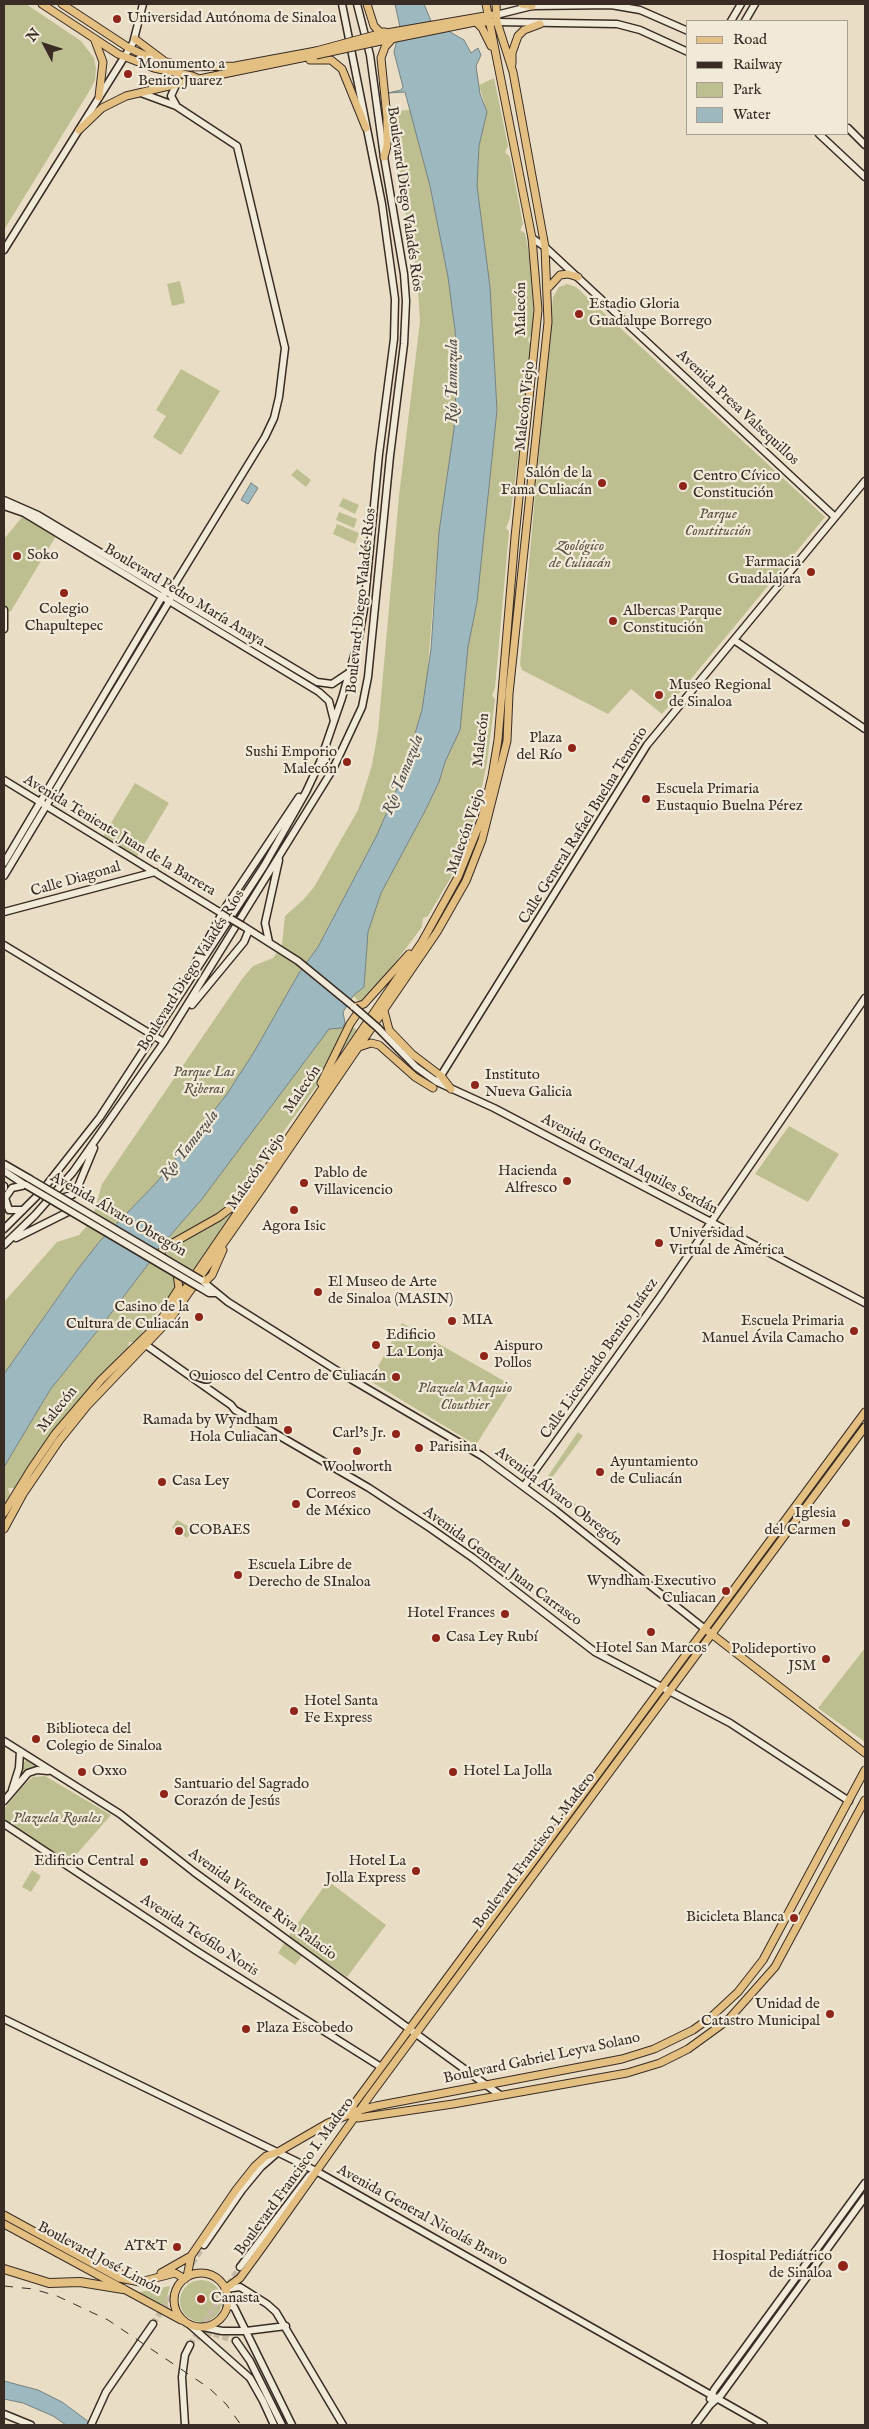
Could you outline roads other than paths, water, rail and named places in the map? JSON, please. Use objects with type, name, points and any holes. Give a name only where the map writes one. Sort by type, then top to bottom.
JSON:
[{"type":"highway","points":[[4,2269],[48,2283],[80,2282],[124,2289]]},
{"type":"main road","points":[[42,4],[124,57],[154,68],[199,79]]},
{"type":"main road","points":[[62,4],[129,48],[165,61],[189,67],[235,66],[316,53],[390,35],[493,18],[532,6]]},
{"type":"main road","points":[[4,250],[135,39],[143,4]]},
{"type":"main road","name":"Boulevard Diego Valadés Ríos","points":[[4,1228],[24,1210],[51,1180],[100,1117],[246,896],[306,792],[328,742],[358,642],[364,609],[395,319],[394,284],[388,243],[342,4]]},
{"type":"main road","name":"Boulevard Diego Valadés Ríos","points":[[6,1244],[46,1204],[96,1141],[164,1042],[333,769],[360,713],[366,693],[406,310],[404,274],[384,156],[370,55],[357,4]]},
{"type":"main road","points":[[367,4],[374,26],[380,32],[390,35]]},
{"type":"main road","name":"Malecón","points":[[4,1514],[55,1434],[101,1380],[159,1322],[186,1288],[420,944],[451,892],[470,852],[488,798],[498,740],[515,537],[537,332],[538,286],[532,238],[495,51],[493,18],[486,4]]},
{"type":"main road","name":"Malecón Viejo","points":[[4,1529],[32,1479],[59,1441],[87,1406],[171,1318],[228,1237],[438,932],[466,881],[482,840],[504,756],[545,354],[548,287],[546,247],[512,72],[493,18],[496,4]]},
{"type":"main road","points":[[522,4],[532,6],[629,7],[686,30]]},
{"type":"main road","points":[[732,20],[741,4]]},
{"type":"main road","points":[[746,20],[755,4]]},
{"type":"main road","points":[[493,18],[540,24],[617,24],[629,26],[686,51]]},
{"type":"main road","points":[[473,21],[482,28],[495,51]]},
{"type":"main road","points":[[512,72],[512,53],[518,36],[524,30],[540,24]]},
{"type":"main road","points":[[384,156],[387,127],[381,58],[390,35]]},
{"type":"main road","points":[[94,38],[103,62],[99,97]]},
{"type":"main road","points":[[135,39],[165,61]]},
{"type":"main road","points":[[297,60],[316,53]]},
{"type":"main road","points":[[79,130],[102,108],[139,92],[297,60],[326,59],[338,64],[347,79],[366,128]]},
{"type":"main road","points":[[176,85],[171,96],[176,106]]},
{"type":"main road","points":[[4,876],[43,804],[164,595],[173,587],[271,426],[279,397],[285,348],[237,146],[176,106],[139,92]]},
{"type":"main road","points":[[849,129],[865,145]]},
{"type":"main road","points":[[821,135],[865,177]]},
{"type":"main road","name":"Avenida Presa Valsequillos","points":[[532,238],[546,247],[578,276],[835,517]]},
{"type":"main road","points":[[548,287],[560,275],[578,276]]},
{"type":"main road","name":"Calle General Rafael Buelna Tenorio","points":[[437,1082],[647,745],[865,481]]},
{"type":"main road","name":"Boulevard Pedro María Anaya","points":[[4,500],[38,514],[319,692],[329,701],[334,722]]},
{"type":"main road","name":"Boulevard Pedro María Anaya","points":[[4,506],[24,513],[164,595]]},
{"type":"main road","points":[[4,863],[43,804],[170,599],[173,587]]},
{"type":"main road","name":"Boulevard Pedro María Anaya","points":[[170,599],[317,682],[332,684],[348,674]]},
{"type":"main road","points":[[4,610],[4,629]]},
{"type":"main road","points":[[734,640],[865,729]]},
{"type":"main road","points":[[358,642],[366,642],[370,657]]},
{"type":"main road","points":[[498,740],[504,756]]},
{"type":"main road","points":[[328,742],[324,764],[333,769]]},
{"type":"main road","name":"Avenida Teniente Juan de la Barrera","points":[[4,780],[224,915]]},
{"type":"main road","points":[[172,1008],[224,915],[298,799],[306,792]]},
{"type":"main road","points":[[270,942],[265,923],[281,855]]},
{"type":"main road","name":"Calle Diagonal","points":[[4,912],[155,872]]},
{"type":"main road","points":[[224,915],[298,961],[357,1009],[429,1077],[450,1089]]},
{"type":"main road","points":[[184,1010],[190,1007],[244,942],[246,928]]},
{"type":"main road","points":[[313,1101],[357,1009],[364,1004],[420,944]]},
{"type":"main road","points":[[4,945],[164,1042]]},
{"type":"main road","name":"Calle Licenciado Benito Juárez","points":[[524,1486],[711,1222],[865,998]]},
{"type":"main road","points":[[384,1011],[386,1023],[391,1033],[425,1065],[437,1082]]},
{"type":"main road","points":[[359,1047],[371,1043],[377,1044],[415,1077],[437,1082]]},
{"type":"main road","name":"Avenida General Aquiles Serdán","points":[[450,1089],[494,1108],[865,1303]]},
{"type":"main road","points":[[61,1198],[72,1195],[77,1190],[96,1141]]},
{"type":"main road","name":"Avenida Álvaro Obregón","points":[[4,1164],[70,1211],[177,1274],[201,1282]]},
{"type":"main road","name":"Avenida Álvaro Obregón","points":[[4,1171],[61,1198],[159,1255],[201,1282],[209,1293],[215,1293],[344,1375],[482,1456],[524,1486],[865,1753]]},
{"type":"main road","points":[[24,1210],[9,1210],[6,1206],[5,1198],[12,1188],[28,1182]]},
{"type":"main road","points":[[159,1255],[164,1248],[219,1217],[249,1194]]},
{"type":"main road","points":[[6,1244],[70,1211]]},
{"type":"main road","points":[[201,1282],[207,1280],[212,1275],[228,1237]]},
{"type":"main road","points":[[159,1322],[179,1288],[177,1274]]},
{"type":"main road","name":"Avenida General Juan Carrasco","points":[[146,1345],[231,1405],[235,1410],[369,1488],[430,1528],[595,1652],[663,1686],[730,1723],[849,1800]]},
{"type":"main road","name":"Boulevard Francisco I. Madero","points":[[225,2289],[240,2278],[316,2171],[352,2116],[354,2104],[865,1412]]},
{"type":"main road","name":"Boulevard Francisco I. Madero","points":[[360,2110],[865,1427]]},
{"type":"main road","name":"Avenida Vicente Riva Palacio","points":[[4,1741],[120,1814],[194,1872],[500,2096]]},
{"type":"main road","points":[[10,1796],[19,1768],[20,1751]]},
{"type":"main road","points":[[4,1801],[28,1773],[43,1770],[59,1776]]},
{"type":"main road","name":"Boulevard Gabriel Leyva Solano","points":[[352,2116],[360,2110],[622,2059],[654,2049],[686,2034],[710,2018],[738,1992],[762,1960],[865,1770]]},
{"type":"main road","name":"Boulevard Gabriel Leyva Solano","points":[[186,2278],[191,2256],[246,2177],[266,2156],[278,2152],[306,2134],[352,2116],[500,2096],[644,2068],[680,2054],[718,2029],[738,2010],[774,1967],[865,1800]]},
{"type":"main road","name":"Avenida Teófilo Noris","points":[[4,1824],[195,1950],[381,2067]]},
{"type":"main road","name":"Avenida General Nicolás Bravo","points":[[4,2019],[316,2171],[452,2246],[717,2400],[764,2425]]},
{"type":"main road","points":[[204,2245],[248,2183],[278,2152]]},
{"type":"main road","points":[[240,2267],[309,2176],[316,2171]]},
{"type":"main road","points":[[710,2405],[710,2395],[865,2182]]},
{"type":"main road","points":[[695,2425],[710,2405],[717,2400],[865,2197]]},
{"type":"main road","name":"Boulevard José Limón","points":[[4,2215],[119,2278],[140,2282],[175,2273],[186,2278]]},
{"type":"main road","name":"Boulevard José Limón","points":[[4,2224],[182,2320]]},
{"type":"main road","points":[[56,2244],[74,2249],[120,2273]]},
{"type":"main road","points":[[150,2279],[191,2256]]},
{"type":"main road","points":[[203,2328],[219,2320],[228,2305],[225,2289],[218,2279],[211,2275],[196,2274],[186,2278],[179,2284],[174,2298],[177,2313],[182,2320],[250,2378],[264,2401],[274,2425]]},
{"type":"main road","points":[[225,2289],[240,2287],[276,2312],[343,2425]]},
{"type":"main road","points":[[228,2305],[234,2307],[292,2425]]},
{"type":"main road","points":[[91,2425],[96,2410],[106,2392],[153,2324]]},
{"type":"main road","points":[[190,2326],[222,2331],[246,2331],[286,2326]]},
{"type":"main road","points":[[236,2341],[250,2361],[282,2425]]},
{"type":"main road","points":[[185,2425],[182,2377],[185,2355],[190,2345]]},
{"type":"main road","points":[[4,2414],[30,2425]]},
{"type":"water","name":"Río Tamazula","points":[[395,4],[424,4],[431,21],[464,40],[471,53],[478,48],[481,55],[476,66],[480,94],[487,112],[479,146],[477,186],[490,287],[497,410],[477,602],[468,647],[460,730],[424,813],[381,893],[368,932],[364,987],[353,996],[343,1012],[345,1023],[342,1028],[329,1029],[202,1199],[168,1238],[50,1390],[4,1467],[4,1374],[78,1269],[100,1241],[157,1182],[227,1094],[254,1052],[299,973],[318,947],[377,835],[402,777],[422,710],[431,649],[439,532],[454,429],[457,367],[455,330],[448,277],[430,186],[405,92],[388,93],[401,90],[403,87],[394,52],[400,27]]},
{"type":"water","points":[[251,483],[258,488],[248,504],[241,500]]},
{"type":"water","points":[[4,2381],[38,2390],[62,2402],[93,2425],[66,2425],[53,2416],[23,2403],[4,2399]]},
{"type":"tunnel","points":[[153,2324],[204,2245]]},
{"type":"tunnel","points":[[190,2345],[240,2267]]},
{"type":"tunnel","points":[[197,2338],[211,2333],[236,2341]]},
{"type":"railway","points":[[4,2286],[33,2289],[57,2296],[108,2320],[209,2388],[226,2404],[241,2425]]},
{"type":"place","name":"Universidad Autónoma de Sinaloa","points":[[117,19]]},
{"type":"place","name":"Monumento a Benito Juarez","points":[[128,74]]},
{"type":"place","name":"Estadio Gloria Guadalupe Borrego","points":[[579,314]]},
{"type":"place","name":"Salón de la Fama Culiacán","points":[[602,483]]},
{"type":"place","name":"Centro Cívico Constitución","points":[[683,486]]},
{"type":"place","name":"Soko","points":[[17,556]]},
{"type":"place","name":"Farmacia Guadalajara","points":[[811,572]]},
{"type":"place","name":"Colegio Chapultepec","points":[[64,593]]},
{"type":"place","name":"Albercas Parque Constitución","points":[[613,621]]},
{"type":"place","name":"Museo Regional de Sinaloa","points":[[659,695]]},
{"type":"place","name":"Plaza del Río","points":[[572,748]]},
{"type":"place","name":"Sushi Emporio Malecón","points":[[347,762]]},
{"type":"place","name":"Escuela Primaria Eustaquio Buelna Pérez","points":[[646,799]]},
{"type":"place","name":"Instituto Nueva Galicia","points":[[475,1085]]},
{"type":"place","name":"Hacienda Alfresco","points":[[567,1181]]},
{"type":"place","name":"Pablo de Villavicencio","points":[[304,1183]]},
{"type":"place","name":"Agora Isic","points":[[294,1210]]},
{"type":"place","name":"Universidad Virtual de América","points":[[659,1243]]},
{"type":"place","name":"El Museo de Arte de Sinaloa (MASIN)","points":[[318,1292]]},
{"type":"place","name":"Casino de la Cultura de Culiacán","points":[[199,1317]]},
{"type":"place","name":"MIA","points":[[452,1321]]},
{"type":"place","name":"Escuela Primaria Manuel Ávila Camacho","points":[[854,1331]]},
{"type":"place","name":"Edificio La Lonja","points":[[376,1345]]},
{"type":"place","name":"Aispuro Pollos","points":[[484,1356]]},
{"type":"place","name":"Quiosco del Centro de Culiacán","points":[[396,1377]]},
{"type":"place","name":"Ramada by Wyndham Hola Culiacan","points":[[288,1430]]},
{"type":"place","name":"Carl's Jr.","points":[[396,1434]]},
{"type":"place","name":"Parisina","points":[[419,1448]]},
{"type":"place","name":"Woolworth","points":[[357,1451]]},
{"type":"place","name":"Ayuntamiento de Culiacán","points":[[600,1472]]},
{"type":"place","name":"Casa Ley","points":[[162,1482]]},
{"type":"place","name":"Correos de México","points":[[296,1504]]},
{"type":"place","name":"Iglesia del Carmen","points":[[846,1523]]},
{"type":"place","name":"COBAES","points":[[179,1531]]},
{"type":"place","name":"Escuela Libre de Derecho de SInaloa","points":[[238,1575]]},
{"type":"place","name":"Wyndham Executivo Culiacan","points":[[726,1591]]},
{"type":"place","name":"Hotel Frances","points":[[505,1614]]},
{"type":"place","name":"Hotel San Marcos","points":[[651,1632]]},
{"type":"place","name":"Casa Ley Rubí","points":[[436,1638]]},
{"type":"place","name":"Polideportivo JSM","points":[[826,1659]]},
{"type":"place","name":"Hotel Santa Fe Express","points":[[294,1711]]},
{"type":"place","name":"Biblioteca del Colegio de Sinaloa","points":[[36,1739]]},
{"type":"place","name":"Oxxo","points":[[82,1772]]},
{"type":"place","name":"Hotel La Jolla","points":[[453,1772]]},
{"type":"place","name":"Santuario del Sagrado Corazón de Jesús","points":[[164,1794]]},
{"type":"place","name":"Edificio Central","points":[[144,1862]]},
{"type":"place","name":"Hotel La Jolla Express","points":[[416,1871]]},
{"type":"place","name":"Bicicleta Blanca","points":[[794,1918]]},
{"type":"place","name":"Unidad de Catastro Municipal","points":[[830,2014]]},
{"type":"place","name":"Plaza Escobedo","points":[[246,2029]]},
{"type":"place","name":"AT&T","points":[[177,2247]]},
{"type":"place","name":"Hospital Pediátrico de Sinaloa","points":[[843,2266]]},
{"type":"place","name":"Canasta","points":[[201,2299]]},
{"type":"park label","name":"Parque Constitución","points":[[718,524]]},
{"type":"park label","name":"Zoológico de Culiacán","points":[[580,556]]},
{"type":"park label","name":"Parque Las Riberas","points":[[204,1082]]},
{"type":"park label","name":"Plazuela Maquio Clouthier","points":[[465,1398]]},
{"type":"park label","name":"Plazuela Rosales","points":[[57,1819]]}]
